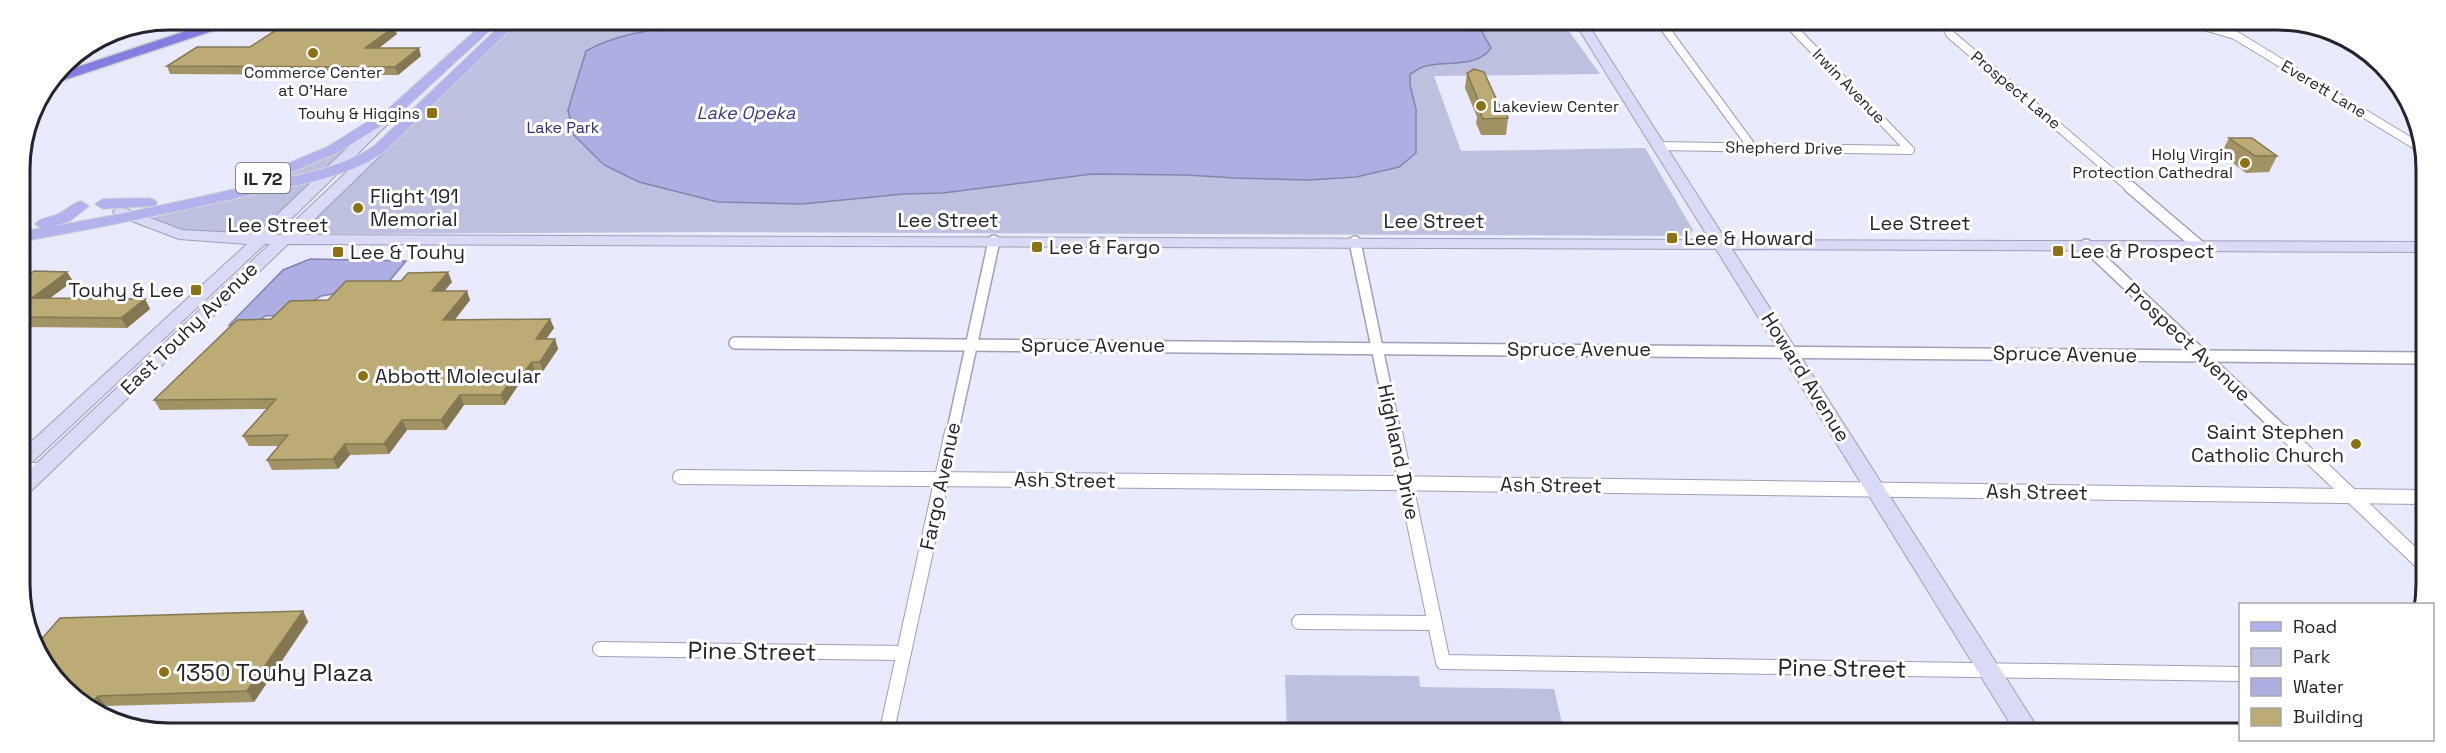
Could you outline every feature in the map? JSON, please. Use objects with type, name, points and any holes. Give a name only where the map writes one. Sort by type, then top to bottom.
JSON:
[{"type":"highway","points":[[92,53],[163,30]]},
{"type":"highway","points":[[65,76],[202,30]]},
{"type":"main road","name":"East Touhy Avenue","points":[[31,470],[267,242],[331,172],[484,30]]},
{"type":"main road","name":"East Touhy Avenue","points":[[30,454],[237,261],[267,242],[379,148],[503,30]]},
{"type":"main road","name":"Howard Avenue","points":[[1585,30],[2024,723]]},
{"type":"main road","name":"IL 72","points":[[119,217],[138,204],[173,201],[245,183],[302,164],[332,150],[393,112]]},
{"type":"main road","name":"IL 72","points":[[119,217],[331,172],[364,159],[379,148]]},
{"type":"main road","points":[[30,230],[64,218],[81,206]]},
{"type":"main road","name":"Lee Street","points":[[30,232],[119,217],[179,234],[212,239],[395,245],[444,241],[1721,243],[2416,247]]},
{"type":"main road","name":"Lee Street","points":[[119,217],[178,241],[215,246],[267,242]]},
{"type":"main road","points":[[30,233],[102,230],[119,217]]},
{"type":"main road","points":[[215,246],[230,250],[237,261]]},
{"type":"street","points":[[1665,30],[1752,147]]},
{"type":"street","name":"Irwin Avenue","points":[[1795,30],[1910,150]]},
{"type":"street","name":"Prospect Lane","points":[[1948,30],[1950,34],[2199,246]]},
{"type":"street","name":"Everett Lane","points":[[2223,30],[2235,35],[2413,143]]},
{"type":"street","name":"Shepherd Drive","points":[[1659,146],[1910,150]]},
{"type":"street","name":"Fargo Avenue","points":[[889,723],[994,242]]},
{"type":"street","name":"Highland Drive","points":[[1355,242],[1443,662]]},
{"type":"street","name":"Prospect Avenue","points":[[2086,245],[2416,556]]},
{"type":"street","name":"Spruce Avenue","points":[[735,343],[2416,358]]},
{"type":"street","name":"Ash Street","points":[[680,477],[1406,483],[2416,497]]},
{"type":"street","points":[[1299,622],[1435,622]]},
{"type":"street","name":"Pine Street","points":[[600,649],[904,653]]},
{"type":"street","name":"Pine Street","points":[[1443,662],[2239,674]]},
{"type":"green space","name":"Lake Park","points":[[511,30],[1568,30],[1600,74],[1434,76],[1461,151],[1645,148],[1693,230],[1689,236],[719,232],[314,234],[307,228],[308,224]]},
{"type":"green space","points":[[361,138],[331,169],[229,191],[295,170]]},
{"type":"green space","points":[[318,178],[258,236],[185,231],[151,218]]},
{"type":"green space","points":[[1285,675],[1419,676],[1420,687],[1554,689],[1562,723],[1287,723]]},
{"type":"water","name":"Lake Opeka","points":[[652,30],[1481,30],[1491,48],[1477,59],[1431,65],[1410,74],[1410,85],[1416,109],[1416,153],[1399,167],[1356,177],[1308,180],[1092,174],[943,193],[903,194],[802,204],[718,202],[639,182],[604,165],[574,135],[568,110],[586,51],[630,35]]},
{"type":"water","points":[[310,259],[406,261],[386,285],[321,296],[309,304],[281,315],[265,316],[253,326],[229,325],[283,270]]},
{"type":"building","name":"Commerce Center at O'Hare","points":[[276,30],[390,30],[365,48],[419,48],[395,67],[167,66],[197,47],[250,47]]},
{"type":"building","points":[[1474,69],[1484,72],[1500,107],[1503,107],[1508,118],[1483,119],[1478,107],[1481,107],[1467,73]]},
{"type":"building","points":[[2229,138],[2252,138],[2277,156],[2255,156]]},
{"type":"building","points":[[34,271],[67,272],[32,298],[145,299],[121,318],[30,317],[30,274]]},
{"type":"building","name":"Abbott Molecular","points":[[448,272],[432,291],[467,291],[443,320],[550,319],[536,339],[555,339],[540,362],[532,362],[525,371],[517,371],[501,395],[460,395],[441,420],[402,420],[384,444],[345,444],[333,459],[267,460],[288,435],[243,436],[276,399],[154,400],[237,320],[271,319],[290,301],[328,300],[346,281],[401,281],[408,273]]},
{"type":"building","name":"1350 Touhy Plaza","points":[[303,611],[247,691],[98,696],[94,701],[59,669],[42,639],[60,618]]},
{"type":"place","name":"Commerce Center at O'Hare","points":[[313,53]]},
{"type":"place","name":"Lakeview Center","points":[[1481,106]]},
{"type":"place","name":"Touhy & Higgins","points":[[432,113]]},
{"type":"place","name":"Holy Virgin Protection Cathedral","points":[[2245,163]]},
{"type":"place","name":"Flight 191 Memorial","points":[[358,208]]},
{"type":"place","name":"Lee & Howard","points":[[1672,238]]},
{"type":"place","name":"Lee & Fargo","points":[[1037,247]]},
{"type":"place","name":"Lee & Prospect","points":[[2058,251]]},
{"type":"place","name":"Lee & Touhy","points":[[338,252]]},
{"type":"place","name":"Touhy & Lee","points":[[196,290]]},
{"type":"place","name":"Abbott Molecular","points":[[363,376]]},
{"type":"place","name":"Saint Stephen Catholic Church","points":[[2356,444]]},
{"type":"place","name":"1350 Touhy Plaza","points":[[164,672]]}]
